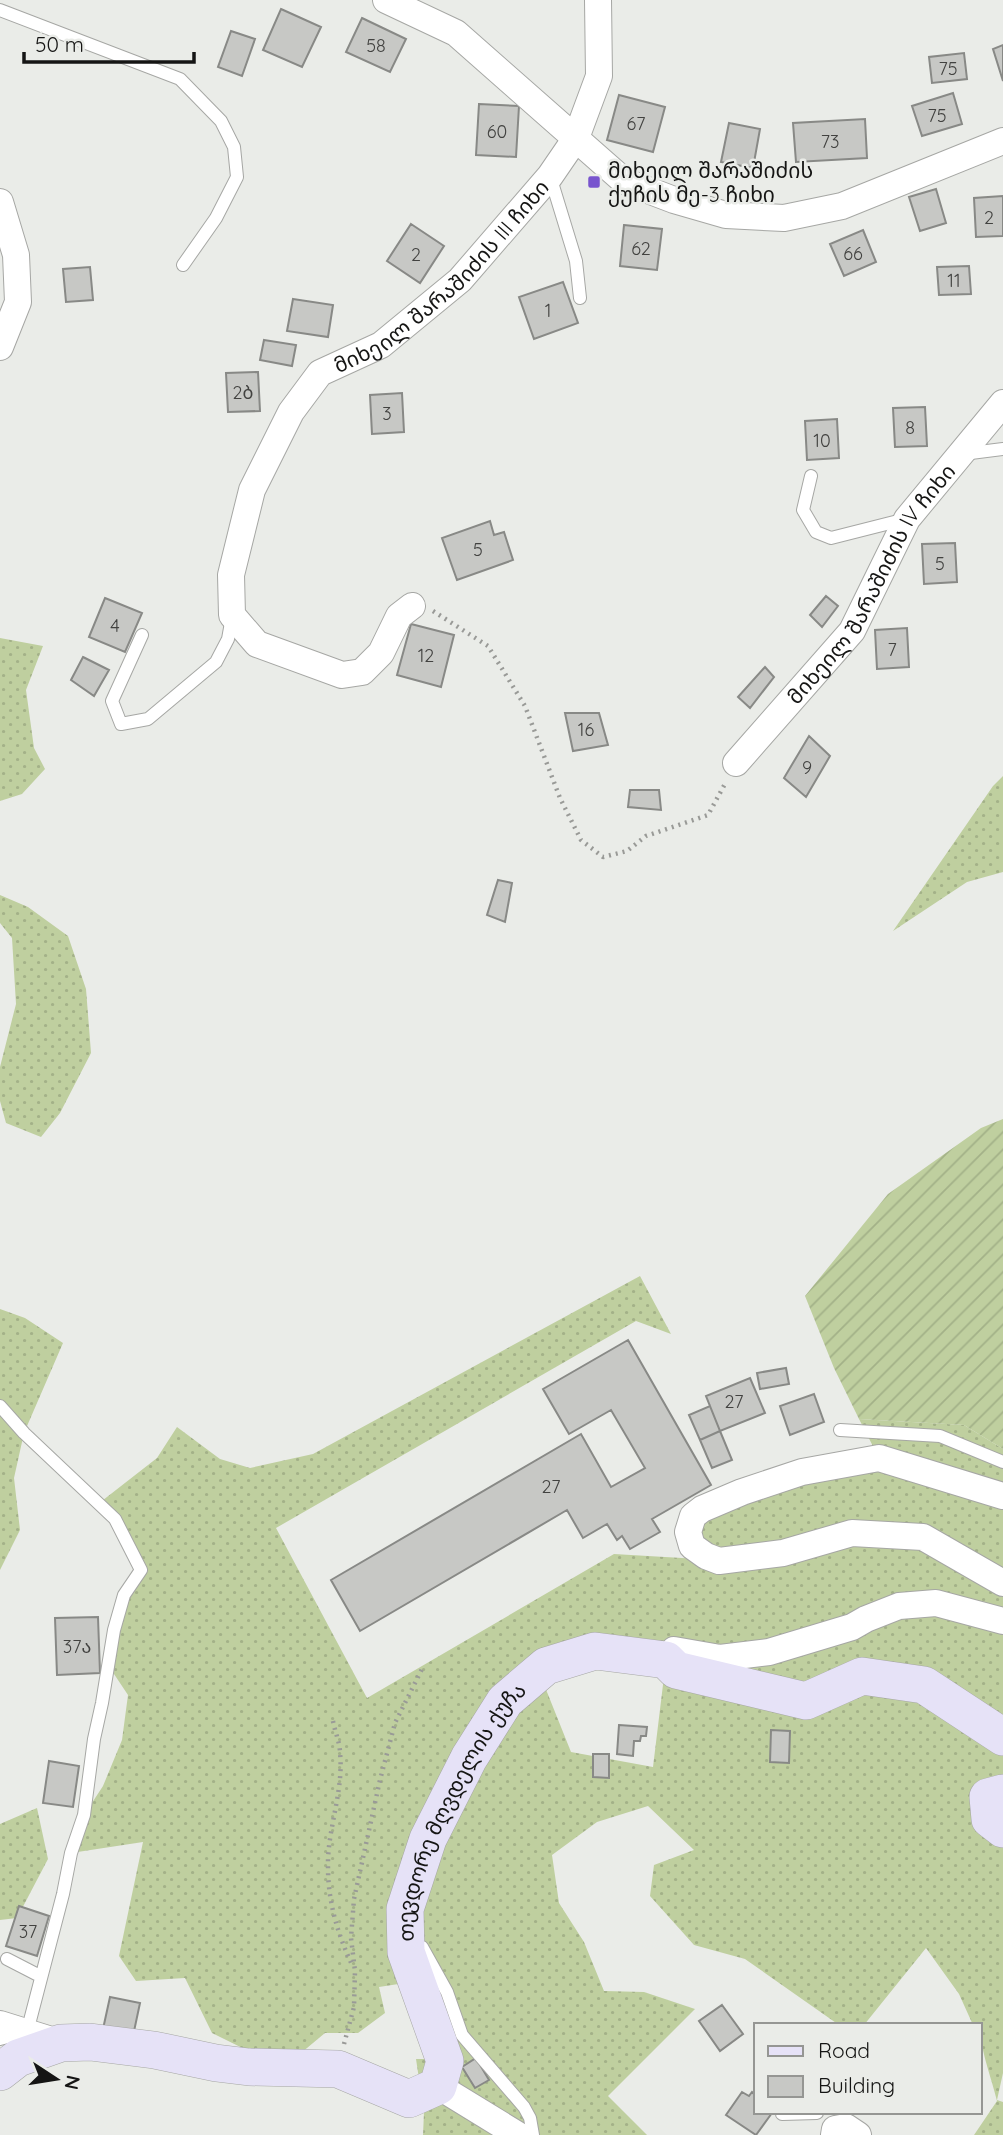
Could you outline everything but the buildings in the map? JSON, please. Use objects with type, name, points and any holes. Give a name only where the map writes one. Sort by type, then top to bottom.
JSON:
[{"type":"street","points":[[386,0],[456,33],[624,181],[674,200],[726,215],[784,218],[842,206],[1003,141]]},
{"type":"street","name":"მიხეილ შარაშიძის III ჩიხი","points":[[232,615],[231,575],[251,491],[291,412],[320,373],[381,345],[460,280],[550,176],[576,138],[599,76],[598,0]]},
{"type":"street","points":[[0,202],[16,255],[18,302],[2,337]]},
{"type":"street","name":"მიხეილ შარაშიძის IV ჩიხი","points":[[736,763],[852,631],[906,519],[1003,403]]},
{"type":"street","points":[[232,615],[257,644],[342,676],[362,672],[381,653],[399,616],[412,606]]},
{"type":"street","points":[[1003,1496],[879,1458],[802,1472],[742,1492],[702,1509],[693,1516],[688,1532],[692,1546],[719,1561],[783,1553],[852,1533],[922,1537],[1003,1583]]},
{"type":"street","name":"თევდორე მღვდელის ქუჩა","points":[[666,1660],[674,1650],[720,1658],[769,1653],[852,1627],[899,1606],[936,1603],[1003,1621]]},
{"type":"street","name":"თევდორე მღვდელის ქუჩა","points":[[438,2086],[445,2061],[406,1952],[405,1909],[428,1839],[469,1758],[505,1701],[546,1666],[595,1651],[666,1660],[676,1670],[806,1701],[862,1676],[924,1685],[1003,1737]]},
{"type":"street","points":[[1003,1793],[988,1797],[990,1819],[1003,1829]]},
{"type":"street","points":[[0,2024],[61,2043]]},
{"type":"street","points":[[0,2072],[18,2058],[61,2043],[90,2042],[249,2067],[338,2068],[409,2099],[438,2086],[518,2135]]},
{"type":"lane","points":[[0,10],[180,79],[221,121],[234,147],[237,177],[216,218],[183,265]]},
{"type":"lane","points":[[550,176],[576,261],[580,298]]},
{"type":"lane","points":[[960,455],[1003,449]]},
{"type":"lane","points":[[811,476],[803,510],[816,532],[831,538],[906,519]]},
{"type":"lane","points":[[142,635],[112,701],[121,724],[148,719],[216,662],[228,639],[232,615]]},
{"type":"lane","points":[[0,1406],[24,1433],[115,1519],[141,1570],[124,1595],[114,1630],[93,1739],[83,1815],[71,1853],[27,2032],[0,2039]]},
{"type":"lane","points":[[840,1430],[940,1436],[1003,1462]]},
{"type":"lane","points":[[422,1947],[447,1992],[462,2035],[524,2107],[530,2118],[533,2135]]},
{"type":"lane","points":[[7,1959],[40,1976]]},
{"type":"lane","points":[[782,2114],[832,2125]]},
{"type":"path","points":[[412,606],[428,608],[488,646],[525,706],[560,798],[582,840],[603,856],[627,851],[646,836],[708,815],[736,763]]},
{"type":"path","points":[[338,2068],[354,2007],[355,1971],[351,1938],[354,1899],[395,1723],[422,1670]]},
{"type":"path","points":[[333,1721],[341,1753],[327,1866],[333,1914],[341,1942],[355,1971]]},
{"type":"green space","points":[[0,638],[43,646],[26,690],[34,748],[45,769],[22,794],[0,801]]},
{"type":"green space","points":[[1003,776],[1003,872],[967,882],[893,931],[993,786]]},
{"type":"green space","points":[[0,895],[28,907],[68,936],[86,989],[91,1053],[60,1113],[41,1137],[6,1123],[0,1101],[0,1067],[16,1004],[12,938],[0,923]]},
{"type":"green space","points":[[1003,1119],[1003,1449],[964,1425],[859,1419],[834,1368],[805,1296],[888,1194],[981,1128]]},
{"type":"green space","points":[[640,1276],[671,1334],[636,1321],[276,1528],[367,1698],[614,1554],[716,1560],[706,1556],[693,1516],[879,1458],[859,1419],[964,1425],[1003,1449],[1003,2073],[997,2100],[1003,2102],[1003,2135],[974,2135],[997,2101],[982,2044],[982,2023],[972,2023],[959,1994],[926,1948],[866,2023],[836,2023],[745,1959],[694,1945],[650,1896],[654,1865],[694,1850],[648,1806],[597,1822],[552,1855],[559,1903],[584,1942],[604,1991],[644,1992],[695,2009],[608,2096],[647,2135],[423,2135],[424,2112],[416,2059],[433,2059],[453,2040],[456,2022],[437,1972],[405,1983],[379,1987],[385,2013],[358,2033],[325,2033],[283,2068],[212,2033],[185,1978],[136,1981],[119,1956],[143,1842],[71,1853],[84,1815],[103,1786],[122,1740],[128,1695],[108,1665],[114,1630],[141,1570],[125,1535],[98,1504],[157,1458],[177,1427],[220,1459],[250,1468],[313,1454]],"holes":[[[666,1660],[653,1767],[571,1752],[539,1672]]]},
{"type":"green space","points":[[0,1309],[25,1318],[63,1343],[24,1433],[14,1478],[20,1530],[0,1570]]},
{"type":"green space","points":[[37,1808],[48,1859],[17,1918],[0,1920],[0,1824]]},
{"type":"place","name":"მიხეილ შარაშიძის ქუჩის მე-3 ჩიხი","points":[[594,182]]}]
